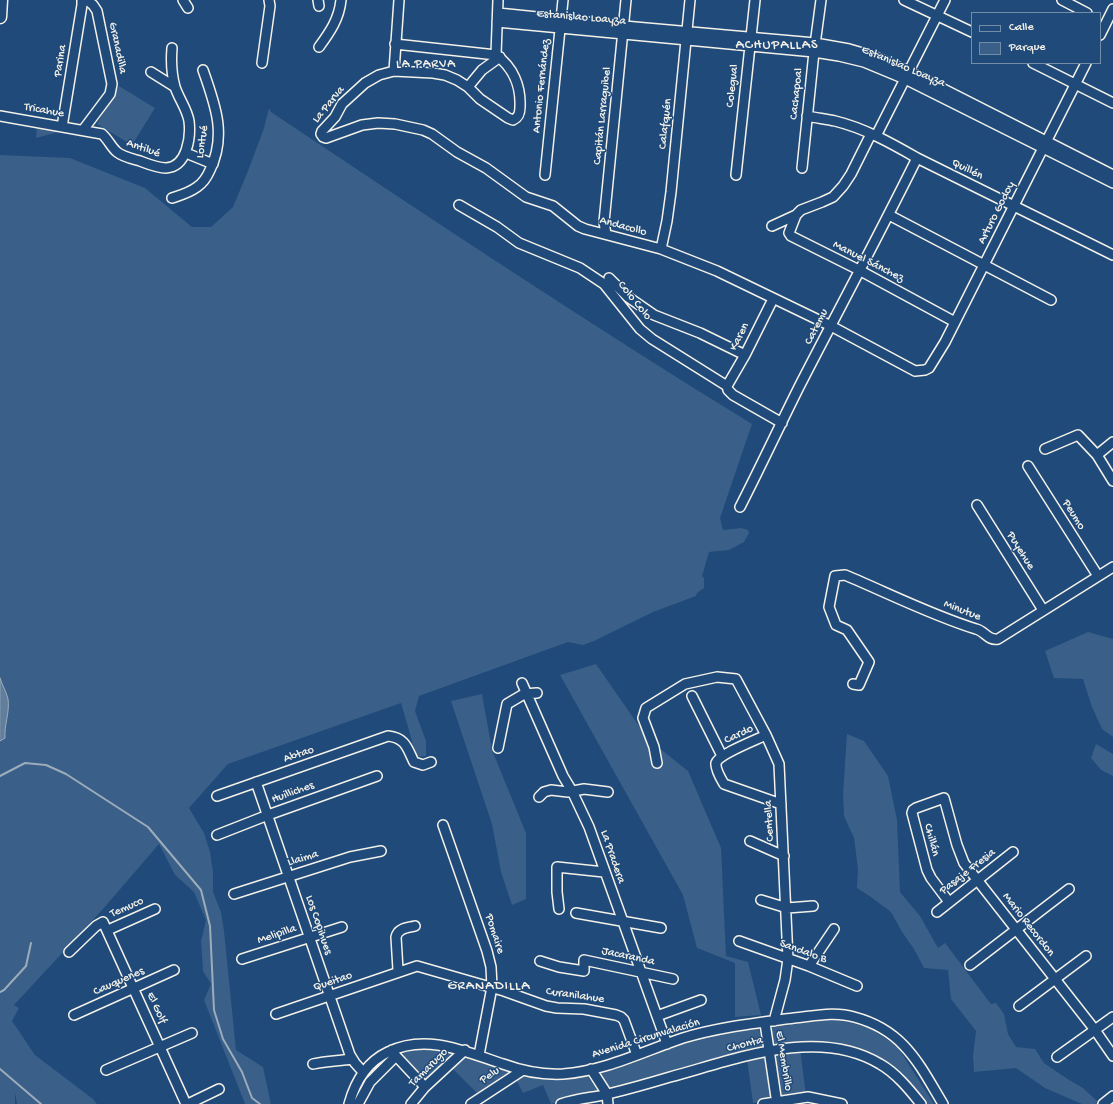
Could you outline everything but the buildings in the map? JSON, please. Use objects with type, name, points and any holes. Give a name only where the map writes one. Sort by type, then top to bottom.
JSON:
[{"type":"main road","points":[[0,17],[1,0]]},
{"type":"street","name":"Parina","points":[[62,127],[82,0]]},
{"type":"street","name":"Granadilla","points":[[83,130],[110,94],[112,84],[97,11],[87,0]]},
{"type":"street","points":[[182,0],[188,8]]},
{"type":"street","points":[[262,63],[270,6],[269,0]]},
{"type":"street","points":[[319,47],[333,27],[339,12],[341,0]]},
{"type":"street","points":[[394,71],[399,0]]},
{"type":"street","points":[[498,0],[498,56]]},
{"type":"street","name":"Antonio Fernández","points":[[545,175],[563,0]]},
{"type":"street","name":"Capitán Larraguibel","points":[[606,234],[604,222],[626,0]]},
{"type":"street","name":"Calafquén","points":[[661,249],[671,192],[690,0]]},
{"type":"street","name":"Colegual","points":[[736,175],[755,0]]},
{"type":"street","name":"Cachapoal","points":[[802,168],[814,48],[821,0]]},
{"type":"street","points":[[904,0],[971,32]]},
{"type":"street","points":[[772,226],[801,210],[833,197],[843,186],[908,75],[945,0]]},
{"type":"street","points":[[1062,0],[1085,12]]},
{"type":"street","points":[[1101,32],[1113,9]]},
{"type":"street","name":"Estanislao Loayza","points":[[497,18],[814,48],[908,75],[1045,144],[1113,175]]},
{"type":"street","points":[[395,44],[498,56]]},
{"type":"street","points":[[172,48],[175,87],[186,108],[189,121],[190,135],[186,153],[213,164]]},
{"type":"street","points":[[468,87],[482,70],[498,56]]},
{"type":"street","name":"La Parva","points":[[321,134],[335,117],[342,104],[351,95],[365,83],[379,75],[394,71],[433,72],[445,75],[468,87],[480,99],[513,120],[518,117],[520,96],[519,88],[510,68],[505,61],[498,56]]},
{"type":"street","points":[[1035,64],[1113,103]]},
{"type":"street","name":"Arturo Godoy","points":[[925,370],[929,368],[945,342],[983,264],[1085,64]]},
{"type":"street","name":"Lontué","points":[[172,198],[188,193],[199,186],[213,164],[217,148],[219,131],[218,118],[213,97],[203,70]]},
{"type":"street","points":[[151,72],[175,87]]},
{"type":"street","name":"Tricahue","points":[[0,116],[83,130]]},
{"type":"street","name":"Quillén","points":[[807,116],[835,121],[874,135],[917,158],[1113,255]]},
{"type":"street","name":"Andacollo","points":[[321,134],[326,138],[362,125],[378,123],[395,124],[423,130],[432,134],[457,152],[486,168],[526,197],[553,206],[578,226],[661,249],[717,271],[830,326],[915,371],[925,370]]},
{"type":"street","name":"Antilué","points":[[83,130],[102,134],[107,138],[118,153],[160,168],[175,166],[186,153]]},
{"type":"street","name":"Estanislao Loayza","points":[[1045,144],[1113,183]]},
{"type":"street","name":"Catemu","points":[[740,508],[830,326],[889,215],[917,158]]},
{"type":"street","name":"Colo Colo","points":[[459,205],[483,218],[519,243],[580,268],[597,278],[604,284],[640,329],[727,386],[728,390],[733,395],[782,423]]},
{"type":"street","name":"Manuel Sánchez","points":[[798,213],[789,233],[791,236],[859,270],[955,322]]},
{"type":"street","points":[[889,215],[1051,300]]},
{"type":"street","name":"Colo Colo","points":[[609,278],[628,297],[654,315],[745,355]]},
{"type":"street","name":"Karen","points":[[727,386],[745,355],[773,299]]},
{"type":"street","points":[[1045,449],[1078,435],[1097,455],[1113,481]]},
{"type":"street","points":[[1097,455],[1113,442]]},
{"type":"street","name":"Peumo","points":[[1028,466],[1098,576]]},
{"type":"street","name":"Puyehue","points":[[977,505],[1043,610]]},
{"type":"street","name":"Minutue","points":[[853,684],[859,685],[869,662],[847,630],[836,625],[829,607],[835,576],[844,575],[941,616],[979,629],[993,640],[998,639],[1113,567]]},
{"type":"street","name":"Centella","points":[[657,763],[654,747],[643,718],[646,708],[685,684],[717,677],[736,679],[766,735],[779,764],[787,908],[788,959],[785,980],[774,1021]]},
{"type":"street","name":"La Pradera","points":[[522,683],[563,776],[572,791],[589,828],[666,1044]]},
{"type":"street","points":[[498,748],[507,704],[526,694],[537,694]]},
{"type":"street","points":[[692,696],[722,756],[716,762],[716,766],[724,784],[781,804]]},
{"type":"street","name":"Cardo","points":[[722,756],[766,735]]},
{"type":"street","name":"Abtao","points":[[217,796],[388,736],[396,737],[403,741],[414,762],[418,765],[423,766],[430,762]]},
{"type":"street","name":"Huilliches","points":[[217,835],[377,776]]},
{"type":"street","name":"Los Copihues","points":[[256,782],[352,1059],[364,1072]]},
{"type":"street","points":[[539,797],[544,792],[551,790],[565,792],[584,789],[608,792]]},
{"type":"street","name":"Mario Recordon","points":[[944,798],[960,855],[964,862],[1095,1030],[1113,1056]]},
{"type":"street","name":"Chillán","points":[[944,798],[916,808],[913,810],[912,814],[918,842],[927,870],[931,878],[949,902]]},
{"type":"street","name":"Pomaire","points":[[443,824],[487,951],[491,967],[492,988],[479,1055]]},
{"type":"street","points":[[750,841],[784,856]]},
{"type":"street","name":"Llaima","points":[[234,894],[350,857],[381,851]]},
{"type":"street","name":"Pasaje Fresia","points":[[937,912],[1013,852]]},
{"type":"street","points":[[559,909],[557,867],[604,872]]},
{"type":"street","points":[[970,965],[1069,889]]},
{"type":"street","points":[[761,900],[787,908],[813,906]]},
{"type":"street","name":"Temuco","points":[[69,952],[96,926],[105,926],[155,909]]},
{"type":"street","points":[[576,913],[661,928]]},
{"type":"street","name":"El Golf","points":[[105,926],[187,1104]]},
{"type":"street","points":[[397,972],[397,932],[415,926]]},
{"type":"street","name":"Melipilla","points":[[242,959],[342,927]]},
{"type":"street","points":[[809,966],[834,929]]},
{"type":"street","name":"Sandalo B","points":[[739,941],[809,966],[858,986]]},
{"type":"street","points":[[1019,1006],[1086,956]]},
{"type":"street","name":"Jacaranda","points":[[540,961],[559,967],[584,971],[584,960],[674,979]]},
{"type":"street","name":"Curanilahue","points":[[417,966],[546,1006],[584,1009],[621,1017],[624,1020],[637,1055]]},
{"type":"street","name":"Queitao","points":[[276,1014],[417,966]]},
{"type":"street","name":"Cauquenes","points":[[74,1015],[174,970]]},
{"type":"street","points":[[656,1016],[701,1000]]},
{"type":"street","name":"Avenida Circunvalación","points":[[349,1104],[352,1092],[364,1072],[374,1061],[411,1044],[423,1043],[464,1050],[504,1065],[535,1073],[560,1074],[591,1069],[637,1055],[666,1044],[708,1032],[816,1015],[841,1014],[856,1017],[880,1027],[898,1038],[913,1054],[943,1104]]},
{"type":"street","points":[[1057,1057],[1113,1017]]},
{"type":"street","name":"El Membrillo","points":[[765,1023],[777,1103]]},
{"type":"street","points":[[106,1070],[192,1033]]},
{"type":"street","name":"Chonta","points":[[561,1104],[577,1099],[607,1094],[769,1051],[811,1046],[855,1052],[874,1060],[903,1082],[921,1104]]},
{"type":"street","name":"Tamarugo","points":[[411,1104],[425,1087],[464,1050]]},
{"type":"street","points":[[358,1104],[370,1082],[394,1053],[425,1087]]},
{"type":"street","points":[[313,1064],[327,1060],[339,1061],[352,1059]]},
{"type":"street","points":[[591,1069],[607,1094],[608,1104]]},
{"type":"street","name":"Pelu","points":[[471,1104],[523,1070]]},
{"type":"street","points":[[187,1104],[219,1089]]},
{"type":"street","points":[[1102,1104],[1113,1096]]},
{"type":"street","points":[[763,1104],[808,1097],[842,1104]]},
{"type":"green space","points":[[119,86],[155,108],[132,145],[97,124]]},
{"type":"green space","points":[[269,108],[271,112],[510,270],[630,348],[752,424],[720,518],[723,530],[741,528],[748,530],[749,533],[744,542],[729,550],[709,552],[702,576],[704,578],[704,588],[697,593],[696,596],[653,612],[583,645],[568,642],[419,696],[415,711],[426,741],[426,756],[413,757],[412,741],[401,703],[228,764],[189,808],[204,833],[210,852],[213,872],[213,892],[221,912],[224,931],[236,1050],[263,1067],[271,1104],[245,1104],[204,1000],[211,984],[203,971],[201,941],[206,920],[194,892],[175,875],[159,844],[103,909],[14,1005],[19,1008],[12,1021],[35,1055],[93,1099],[97,1104],[17,1104],[15,1093],[15,1104],[0,1104],[0,155],[70,158],[145,188],[192,227],[211,227],[233,207],[264,128]]},
{"type":"green space","points":[[37,125],[66,130],[36,138]]},
{"type":"green space","points":[[1088,632],[1113,639],[1113,737],[1102,729],[1092,707],[1083,679],[1054,678],[1045,651]]},
{"type":"green space","points":[[596,664],[648,739],[688,771],[721,848],[726,956],[748,962],[761,1015],[735,1017],[735,963],[697,948],[683,895],[560,675]]},
{"type":"green space","points":[[482,694],[492,750],[526,833],[526,899],[512,905],[501,872],[492,824],[451,701]]},
{"type":"green space","points":[[847,734],[864,741],[888,776],[897,820],[900,892],[920,916],[938,948],[945,943],[991,1004],[996,1003],[1004,1014],[1008,1034],[1016,1047],[1035,1049],[1044,1063],[1083,1088],[1097,1101],[1097,1104],[1082,1104],[1045,1088],[1016,1068],[974,1072],[973,1056],[976,1031],[951,999],[948,970],[924,968],[891,912],[857,888],[858,869],[854,838],[844,816],[843,794]]},
{"type":"green space","points":[[1096,744],[1113,754],[1113,776],[1101,770],[1091,758]]},
{"type":"green space","points":[[834,1019],[868,1027],[897,1046],[934,1104],[922,1104],[904,1081],[855,1051],[776,1048],[770,1046],[768,1028]]},
{"type":"green space","points":[[759,1028],[763,1049],[606,1091],[593,1074],[707,1036]]},
{"type":"green space","points":[[416,1047],[460,1052],[425,1084],[398,1056],[399,1051]]},
{"type":"green space","points":[[800,1049],[806,1095],[779,1099],[772,1054]]},
{"type":"green space","points":[[463,1054],[514,1073],[478,1094],[450,1066]]},
{"type":"green space","points":[[768,1054],[774,1100],[753,1103],[747,1059]]},
{"type":"green space","points":[[518,1074],[585,1074],[601,1092],[578,1096],[551,1104],[543,1085],[523,1093],[515,1077]]},
{"type":"shaded area","points":[[0,678],[7,697],[8,714],[5,728],[5,738],[0,741]]},
{"type":"waterway","points":[[0,776],[25,763],[46,765],[66,774],[148,827],[201,890],[210,926],[214,1010],[223,1039],[242,1072],[252,1098],[260,1104]]},
{"type":"waterway","points":[[0,992],[4,990],[26,966],[31,943]]},
{"type":"waterway","points":[[0,1069],[41,1104]]},
{"type":"district","name":"ACHUPALLAS","points":[[777,46]]},
{"type":"district","name":"LA PARVA","points":[[426,65]]},
{"type":"district","name":"GRANADILLA","points":[[489,987]]}]
